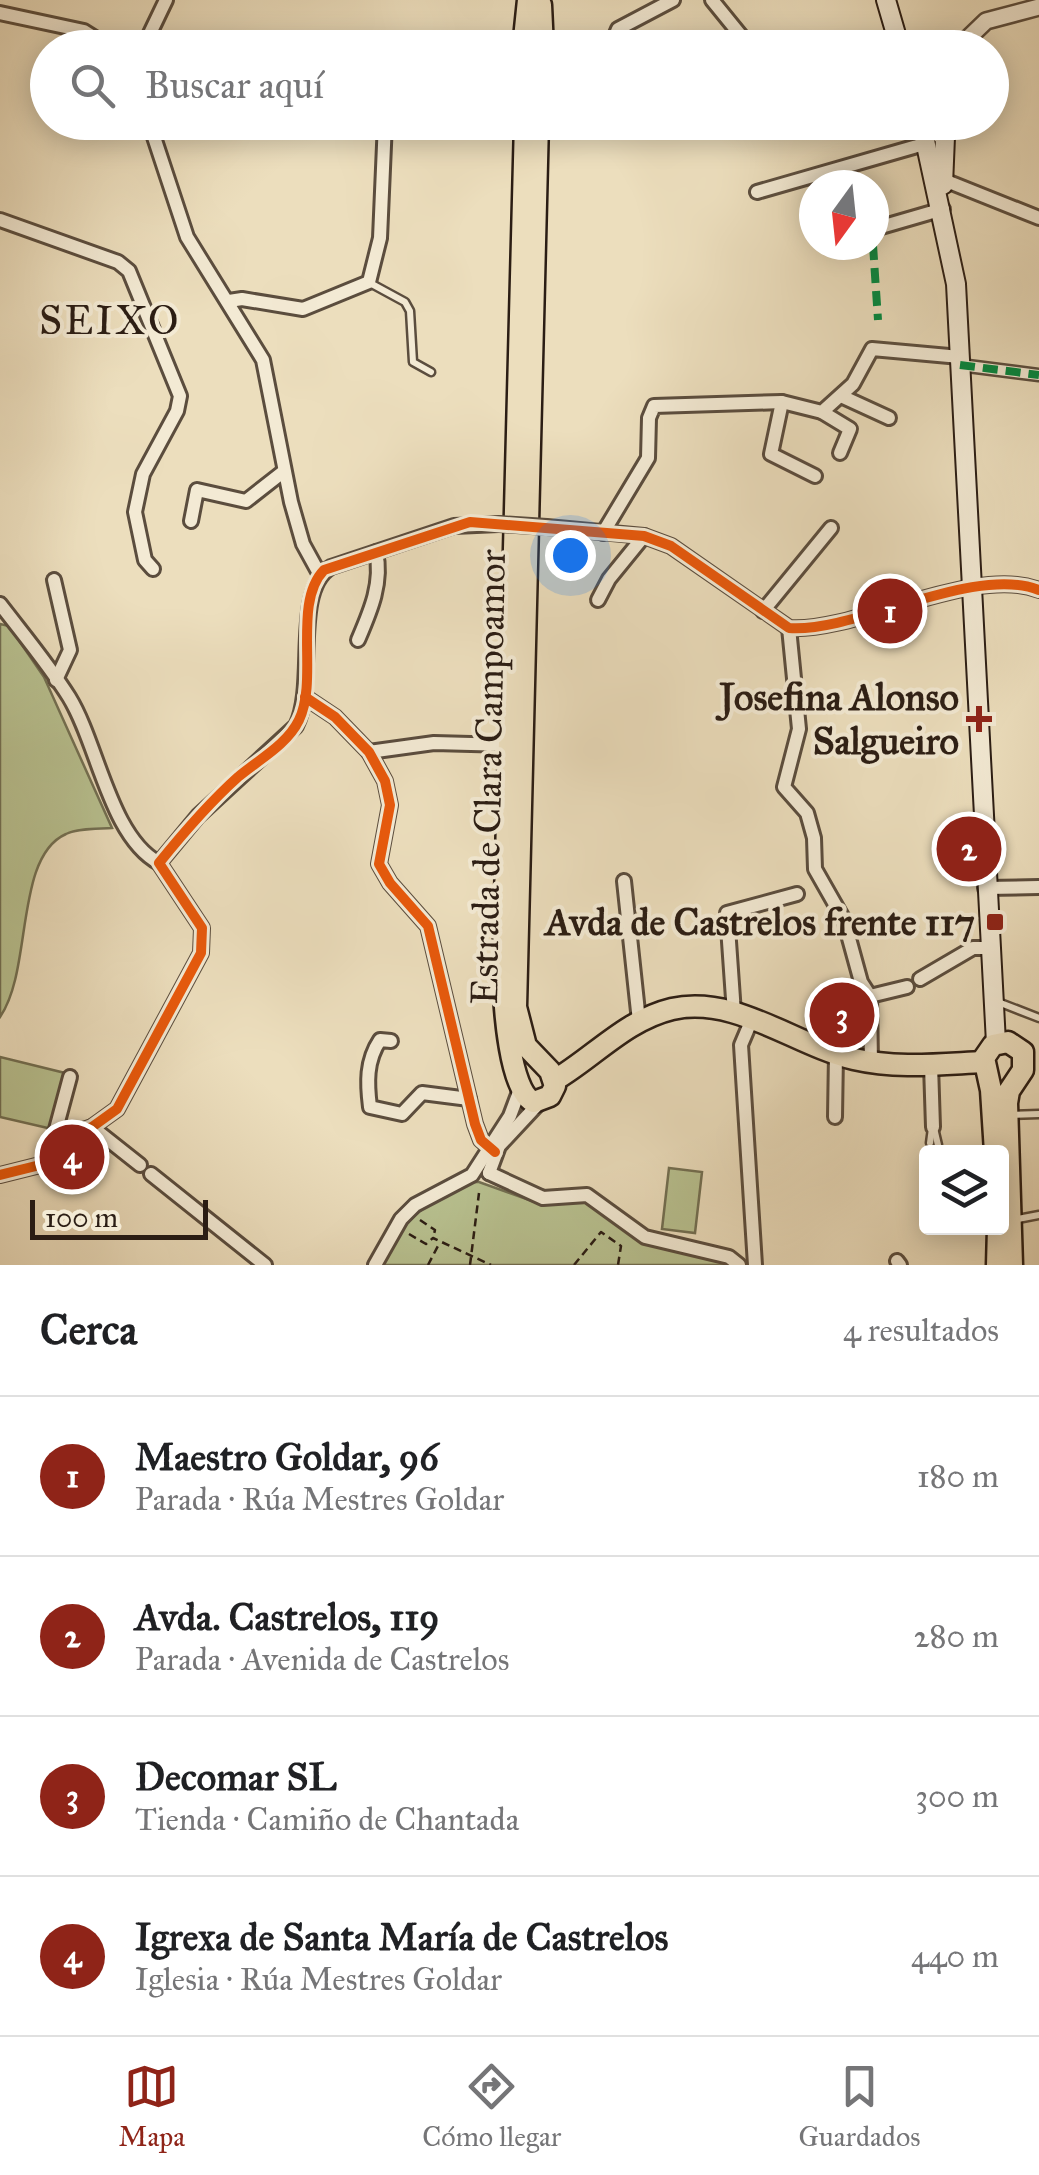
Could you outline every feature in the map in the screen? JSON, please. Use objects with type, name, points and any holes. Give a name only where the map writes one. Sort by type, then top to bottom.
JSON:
[{"type":"main road","points":[[528,0],[530,30]]},
{"type":"main road","points":[[535,30],[541,0]]},
{"type":"main road","points":[[886,0],[895,30]]},
{"type":"main road","name":"Estrada de Clara Campoamor","points":[[518,1086],[504,1008],[525,140]]},
{"type":"main road","name":"Estrada de Clara Campoamor","points":[[538,140],[516,1006],[526,1046],[548,1073]]},
{"type":"main road","points":[[933,140],[956,284],[969,590],[996,1042]]},
{"type":"main road","points":[[548,1073],[553,1092],[540,1102],[528,1101],[518,1086],[529,1066],[548,1073],[639,1022],[694,1007],[743,1016],[836,1054],[871,1062],[986,1068],[1001,1082],[1015,1080]]},
{"type":"main road","points":[[994,1145],[987,1050],[996,1042],[1008,1042],[1023,1052],[1025,1064],[1008,1097],[1007,1145]]},
{"type":"main road","points":[[997,1265],[1003,1235]]},
{"type":"main road","points":[[1007,1235],[1012,1265]]},
{"type":"street","points":[[151,30],[166,0]]},
{"type":"street","points":[[618,30],[673,0]]},
{"type":"street","points":[[712,0],[736,30]]},
{"type":"street","points":[[976,30],[986,20],[1039,7]]},
{"type":"street","points":[[0,13],[79,30]]},
{"type":"street","points":[[155,140],[187,237],[230,301],[269,376],[284,472],[303,544],[320,575],[311,601],[305,698],[291,732],[198,816],[159,862]]},
{"type":"street","points":[[230,301],[242,299],[304,309],[369,282],[380,238],[384,140]]},
{"type":"street","points":[[756,192],[911,140]]},
{"type":"street","points":[[889,220],[940,190],[1039,218]]},
{"type":"street","points":[[0,220],[118,262],[136,284],[180,396],[177,412],[139,487],[135,512],[145,560],[153,569]]},
{"type":"street","points":[[822,412],[854,384],[872,349],[1039,374]]},
{"type":"street","points":[[841,396],[889,418]]},
{"type":"street","points":[[782,402],[771,454],[815,476]]},
{"type":"street","points":[[603,533],[648,458],[649,418],[654,406],[782,402],[822,412],[850,429],[840,454]]},
{"type":"street","points":[[192,521],[197,490],[246,500],[284,472]]},
{"type":"street","points":[[320,575],[376,552],[470,522],[644,536],[672,546],[788,628],[800,729],[784,787],[806,813],[814,838],[814,869],[844,920],[861,982],[870,996],[871,1062]]},
{"type":"street","points":[[764,610],[831,528]]},
{"type":"street","points":[[598,600],[609,579],[644,536]]},
{"type":"street","points":[[358,640],[374,603],[379,567],[376,552]]},
{"type":"street","points":[[54,580],[70,650],[56,680]]},
{"type":"street","points":[[788,628],[969,590],[1024,586],[1039,590]]},
{"type":"street","points":[[0,604],[56,680],[102,768],[123,828],[159,862],[202,928],[201,954],[117,1109],[92,1126],[52,1144]]},
{"type":"street","points":[[305,698],[334,717],[369,752],[385,781],[390,805],[379,854],[382,874],[428,926],[469,1100],[490,1150],[489,1173]]},
{"type":"street","points":[[369,752],[434,743],[508,746]]},
{"type":"street","points":[[624,881],[639,1022]]},
{"type":"street","points":[[985,888],[1039,888]]},
{"type":"street","points":[[755,1265],[741,1045],[743,1016],[727,913],[797,894]]},
{"type":"street","points":[[870,996],[914,983],[972,948],[988,948]]},
{"type":"street","points":[[391,1041],[380,1040],[371,1058],[368,1094],[374,1111],[402,1114],[422,1093],[469,1100]]},
{"type":"street","points":[[835,1117],[836,1054]]},
{"type":"street","points":[[931,1065],[933,1127]]},
{"type":"street","points":[[0,1174],[40,1166],[52,1144],[70,1077]]},
{"type":"street","points":[[375,1265],[401,1220],[415,1205],[472,1174],[510,1116],[518,1086]]},
{"type":"street","points":[[490,1150],[540,1102]]},
{"type":"street","points":[[92,1126],[266,1265]]},
{"type":"street","points":[[472,1174],[489,1173],[544,1198],[588,1195],[633,1232],[729,1257],[739,1265]]},
{"type":"lane","points":[[369,282],[405,302],[410,312],[412,362],[432,372]]},
{"type":"lane","points":[[992,1000],[1039,1018]]},
{"type":"lane","points":[[1008,1115],[1039,1114]]},
{"type":"lane","points":[[933,1127],[934,1144]]},
{"type":"lane","points":[[1009,1223],[1039,1215]]},
{"type":"path","points":[[470,1265],[479,1192]]},
{"type":"path","points":[[408,1233],[426,1244],[433,1238],[435,1230],[417,1218]]},
{"type":"path","points":[[574,1265],[601,1232],[621,1246],[618,1265]]},
{"type":"path","points":[[433,1238],[492,1265]]},
{"type":"path","points":[[428,1265],[440,1242]]},
{"type":"green space","points":[[0,624],[9,626],[44,677],[112,828],[66,834],[50,847],[38,866],[17,972],[0,1017]]},
{"type":"green space","points":[[0,1057],[65,1073],[52,1129],[0,1117]]},
{"type":"green space","points":[[669,1168],[702,1172],[695,1233],[662,1229]]},
{"type":"green space","points":[[467,1182],[479,1182],[543,1205],[584,1198],[634,1237],[730,1265],[380,1265],[415,1215]]},
{"type":"marked path","points":[[874,260],[878,320]]},
{"type":"marked path","points":[[960,365],[1039,375]]},
{"type":"cycle path","points":[[0,1175],[40,1165],[57,1139],[92,1127],[117,1109],[201,953],[202,928],[159,863],[217,797],[294,729],[305,703],[309,602],[324,570],[470,522],[644,536],[671,546],[789,628],[847,621],[982,586],[1012,584],[1039,590]]},
{"type":"cycle path","points":[[305,697],[335,717],[369,752],[385,781],[390,805],[379,864],[390,883],[428,926],[475,1124],[481,1140],[495,1152]]},
{"type":"place","name":"Maestro Goldar, 96","points":[[890,611]]},
{"type":"place","name":"Josefina Alonso Salgueiro","points":[[979,719]]},
{"type":"place","name":"Avda. Castrelos, 119","points":[[969,849]]},
{"type":"place","name":"Avda de Castrelos frente 117","points":[[995,922]]},
{"type":"place","name":"Decomar SL","points":[[842,1015]]},
{"type":"place","name":"Igrexa de Santa María de Castrelos","points":[[72,1157]]},
{"type":"district","name":"SEIXO","points":[[110,320]]}]
